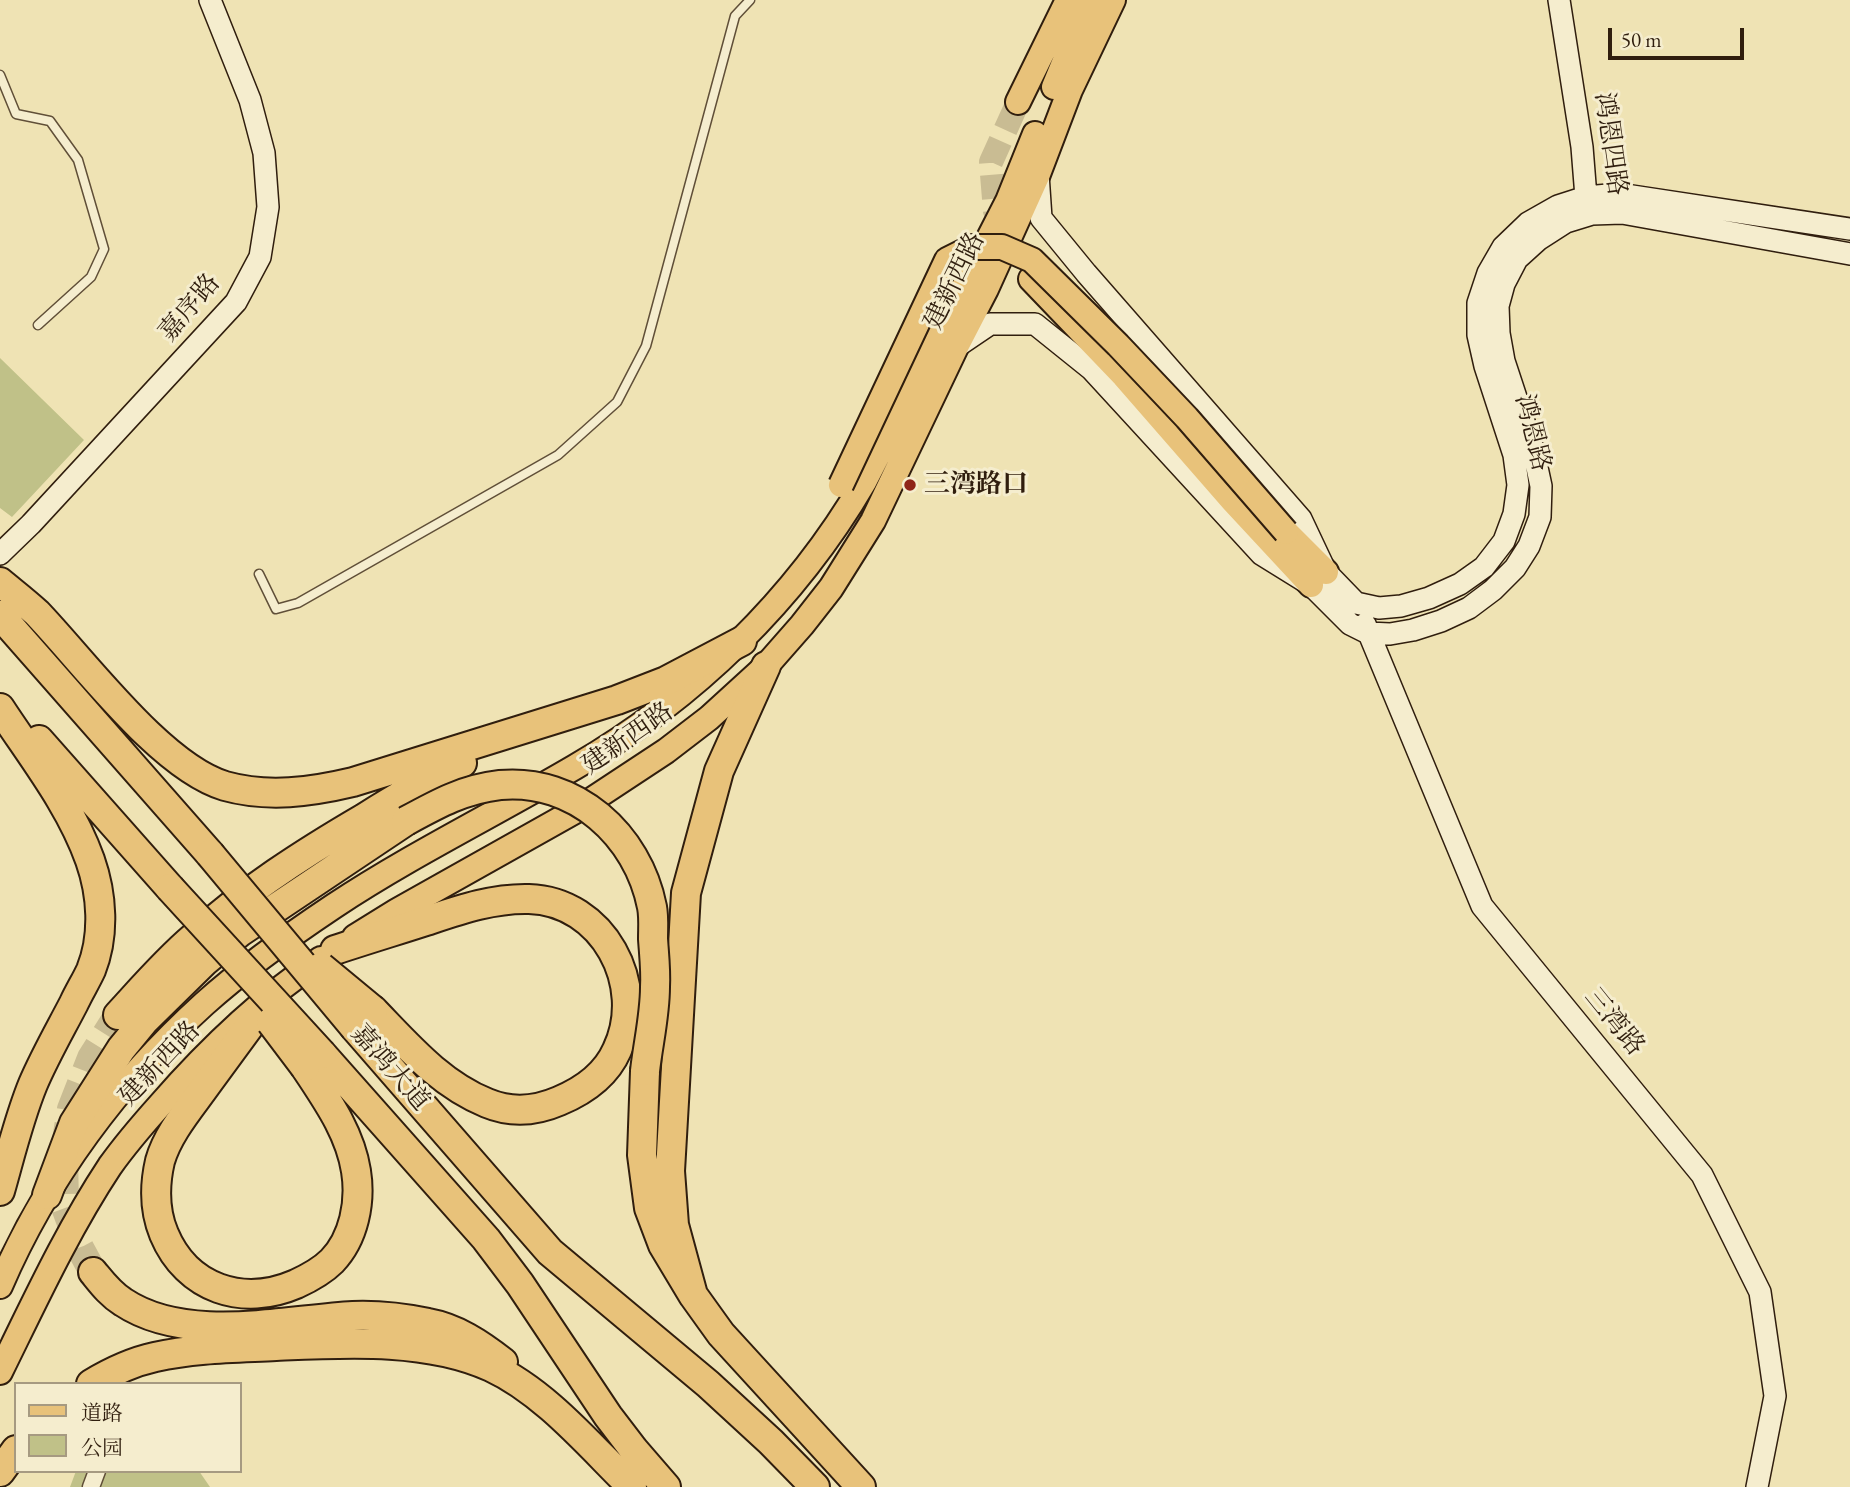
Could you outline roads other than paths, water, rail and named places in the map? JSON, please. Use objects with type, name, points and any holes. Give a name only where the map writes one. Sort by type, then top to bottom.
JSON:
[{"type":"highway","points":[[0,582],[35,612],[128,714],[175,757],[199,774],[224,785],[256,792],[318,790],[353,782],[617,700]]},
{"type":"highway","name":"嘉鸿大道","points":[[0,615],[269,923],[364,1019],[550,1252],[708,1384],[815,1487]]},
{"type":"highway","points":[[118,1015],[192,939],[270,877],[433,776],[666,681],[742,641]]},
{"type":"highway","points":[[693,1295],[674,1225],[670,1171],[685,892],[719,771],[766,666]]},
{"type":"highway","name":"嘉鸿大道","points":[[0,696],[170,888],[314,1060],[486,1240],[520,1283],[608,1416],[666,1487]]},
{"type":"highway","points":[[0,708],[63,802],[79,833],[97,883],[100,909],[99,941],[91,969],[33,1086],[0,1191]]},
{"type":"highway","points":[[47,1195],[74,1123],[121,1049],[154,1011],[204,962],[240,932],[406,821],[442,801],[468,792],[500,786],[528,785],[576,800],[598,814],[616,831],[639,869],[652,908],[655,988],[645,1071],[642,1154],[649,1208],[663,1245],[693,1295],[721,1334],[861,1487]]},
{"type":"highway","points":[[335,950],[473,906],[530,899],[554,903],[590,922],[614,953],[626,989],[625,1030],[617,1052],[605,1070],[588,1086],[568,1098],[526,1110],[505,1109],[488,1104],[448,1082],[364,1019]]},
{"type":"highway","points":[[273,994],[182,1119],[161,1158],[157,1175],[156,1210],[168,1244],[187,1269],[216,1288],[250,1295],[284,1289],[319,1272],[332,1261],[349,1233],[355,1216],[358,1193],[356,1171],[314,1060]]},
{"type":"highway","points":[[93,1272],[106,1289],[123,1302],[162,1319],[233,1327],[366,1316],[429,1323],[468,1338],[502,1361],[632,1487]]},
{"type":"highway","points":[[95,1382],[126,1366],[183,1352],[381,1344],[432,1350],[476,1361],[494,1368],[543,1400]]},
{"type":"highway","points":[[0,1472],[14,1453]]},
{"type":"main road","name":"嘉序路","points":[[0,554],[31,524],[236,302],[260,257],[268,207],[264,153],[250,100],[211,0]]},
{"type":"main road","points":[[1018,102],[1068,0]]},
{"type":"main road","name":"建新西路","points":[[0,1286],[13,1255],[47,1195],[84,1138],[166,1040],[205,1003],[335,905],[614,743],[682,693],[742,641],[788,590],[843,517],[864,482],[1008,201],[1090,0]]},
{"type":"main road","name":"建新西路","points":[[0,1372],[52,1267],[111,1164],[191,1070],[230,1032],[273,994],[335,950],[397,911],[575,811],[666,751],[709,718],[766,666],[802,625],[831,588],[873,521],[986,289],[1038,174],[1070,90],[1112,0]]},
{"type":"main road","name":"鸿恩四路","points":[[1559,0],[1583,147],[1589,206]]},
{"type":"main road","points":[[1038,174],[1041,218],[1301,519],[1318,579]]},
{"type":"main road","name":"鸿恩路","points":[[1368,633],[1390,634],[1413,629],[1441,621],[1469,608],[1493,590],[1515,568],[1529,546],[1540,517],[1541,486],[1533,449],[1504,362],[1498,306],[1504,284],[1517,259],[1538,240],[1589,206],[1619,194],[1850,229]]},
{"type":"main road","name":"鸿恩路","points":[[1356,603],[1378,608],[1401,606],[1429,598],[1460,584],[1484,567],[1504,541],[1514,514],[1518,485],[1514,455],[1485,366],[1478,335],[1478,303],[1488,273],[1503,247],[1528,223],[1558,206],[1589,206],[1850,254]]},
{"type":"main road","points":[[788,590],[841,485],[947,260],[973,247],[1002,247],[1032,260],[1187,418],[1286,532],[1350,624],[1368,633]]},
{"type":"main road","points":[[1031,279],[1124,376],[1233,501],[1318,579]]},
{"type":"main road","points":[[956,347],[990,324],[1035,324],[1091,369],[1261,554],[1318,579],[1356,603]]},
{"type":"main road","name":"三湾路","points":[[1356,603],[1482,906],[1702,1175],[1760,1292],[1775,1396],[1757,1487]]},
{"type":"lane","points":[[259,575],[276,609],[298,603],[558,455],[617,402],[646,346],[735,16],[750,0]]},
{"type":"lane","points":[[0,75],[16,114],[50,121],[78,160],[104,249],[91,277],[38,325]]},
{"type":"tunnel","points":[[1006,232],[995,211],[991,162],[1018,102]]},
{"type":"tunnel","points":[[93,1272],[80,1248],[65,1207],[64,1153],[71,1109],[91,1058],[118,1015]]},
{"type":"place","name":"三湾路口","points":[[910,485]]}]
